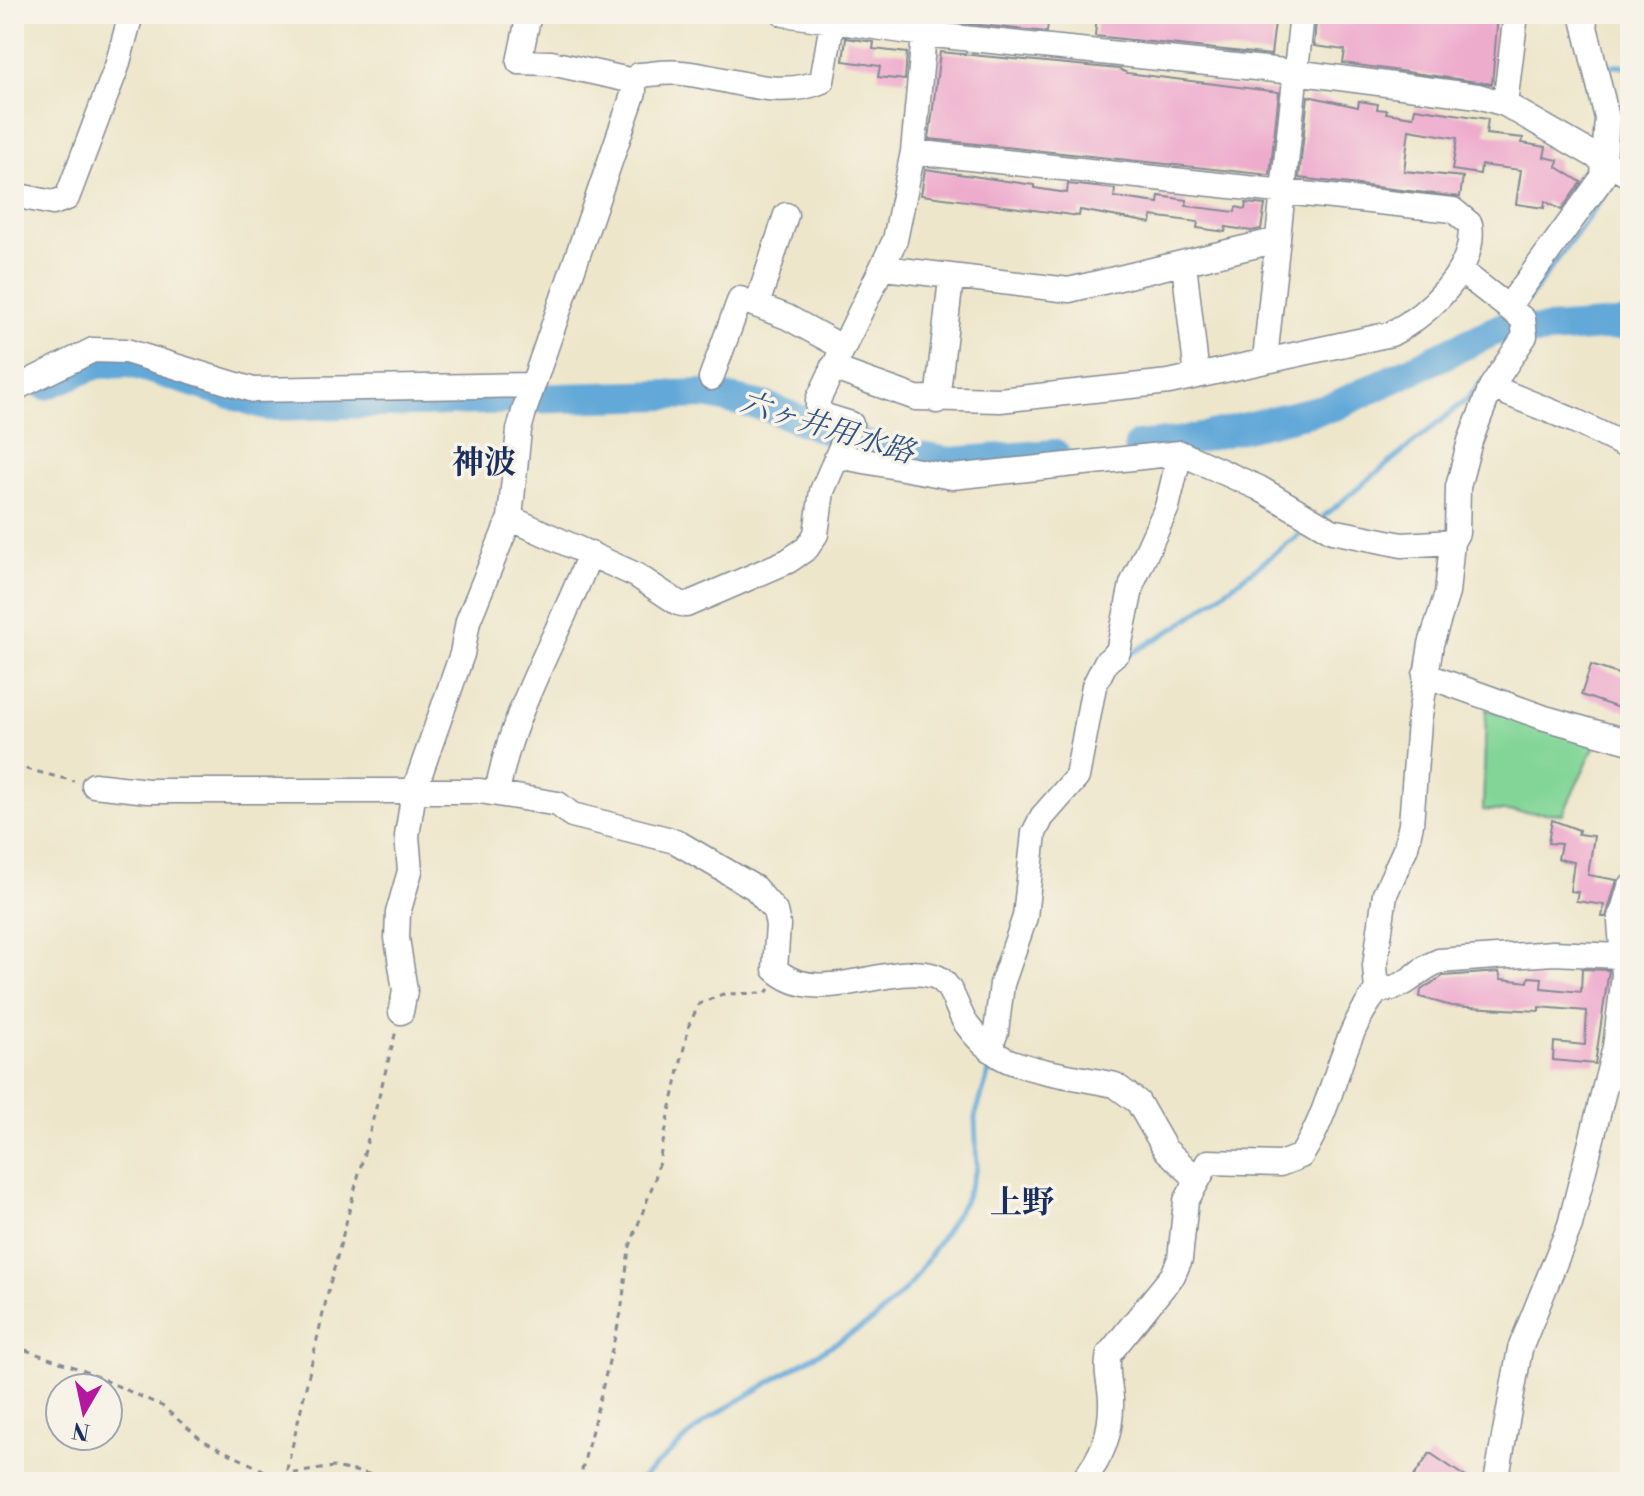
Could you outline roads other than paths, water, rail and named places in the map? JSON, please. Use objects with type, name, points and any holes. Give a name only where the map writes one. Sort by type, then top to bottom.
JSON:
[{"type":"street","points":[[14,195],[53,203],[67,198],[117,66],[131,14]]},
{"type":"street","points":[[529,14],[519,62],[551,63],[634,81]]},
{"type":"street","points":[[784,14],[832,23],[925,24],[1478,96],[1505,104],[1617,168]]},
{"type":"street","points":[[1265,359],[1302,14]]},
{"type":"street","points":[[1505,104],[1516,14]]},
{"type":"street","points":[[1582,14],[1595,60],[1617,168]]},
{"type":"street","points":[[401,1012],[405,991],[397,938],[398,913],[410,871],[407,836],[414,791],[462,654],[468,621],[510,518],[519,430],[634,92],[634,81],[639,75],[680,72],[758,86],[807,88],[822,81],[832,23]]},
{"type":"street","points":[[510,518],[636,575],[678,603],[686,605],[788,561],[807,548],[816,534],[822,491],[851,424],[825,416],[818,409],[818,400],[884,268],[904,204],[913,152],[925,24]]},
{"type":"street","points":[[711,378],[740,299],[757,305],[895,393],[937,401],[1000,400],[1197,376],[1391,334],[1413,322],[1461,271],[1473,241],[1470,224],[1453,210],[913,152]]},
{"type":"street","points":[[1082,1482],[1106,1446],[1111,1399],[1105,1368],[1109,1354],[1173,1275],[1180,1259],[1186,1201],[1196,1178],[1208,1162],[1280,1164],[1301,1156],[1326,1106],[1355,1025],[1377,991],[1375,966],[1385,894],[1406,847],[1411,824],[1425,675],[1447,593],[1452,542],[1457,533],[1458,487],[1470,441],[1519,319],[1596,188],[1617,168]]},
{"type":"street","points":[[757,305],[786,215]]},
{"type":"street","points":[[884,268],[951,279],[1069,290],[1278,240]]},
{"type":"street","points":[[1184,264],[1197,376]]},
{"type":"street","points":[[1461,271],[1519,319]]},
{"type":"street","points":[[937,401],[951,279]]},
{"type":"street","points":[[14,389],[93,350],[126,351],[268,391],[530,395]]},
{"type":"street","points":[[1491,387],[1575,421],[1630,448]]},
{"type":"street","points":[[842,444],[952,477],[1180,453],[1259,488],[1314,522],[1402,545],[1452,542]]},
{"type":"street","points":[[993,1051],[1002,984],[1025,917],[1034,833],[1042,817],[1077,777],[1094,686],[1106,662],[1118,652],[1132,584],[1167,507],[1180,453]]},
{"type":"street","points":[[497,793],[504,753],[534,681],[569,610],[590,553]]},
{"type":"street","points":[[1425,675],[1545,718],[1630,742]]},
{"type":"street","points":[[94,785],[148,791],[497,793],[558,804],[572,815],[656,834],[755,888],[775,911],[778,925],[775,969],[780,975],[804,984],[825,986],[920,975],[936,977],[946,985],[966,1024],[993,1051],[1115,1085],[1130,1093],[1165,1149],[1196,1178]]},
{"type":"street","points":[[1496,1482],[1520,1349],[1570,1225],[1615,1047],[1625,959],[1620,921],[1630,887]]},
{"type":"street","points":[[1377,991],[1409,984],[1425,967],[1439,961],[1553,953],[1625,959]]},
{"type":"waterway","points":[[1603,66],[1630,66]]},
{"type":"waterway","points":[[1522,308],[1618,177]]},
{"type":"waterway","name":"六ヶ井用水路","points":[[1139,446],[1186,441],[1335,406],[1505,326],[1535,331],[1630,324]]},
{"type":"waterway","points":[[1504,349],[1511,327]]},
{"type":"waterway","name":"六ヶ井用水路","points":[[45,385],[97,364],[131,363],[269,406],[706,394],[767,407],[880,450],[951,462],[1055,454]]},
{"type":"waterway","points":[[1324,516],[1466,400],[1483,380]]},
{"type":"waterway","points":[[1125,657],[1180,625],[1310,527]]},
{"type":"waterway","points":[[637,1482],[708,1419],[874,1320],[912,1283],[964,1202],[977,1168],[975,1117],[992,1062]]},
{"type":"district","name":"神波","points":[[484,463]]},
{"type":"district","name":"上野","points":[[1022,1203]]}]
